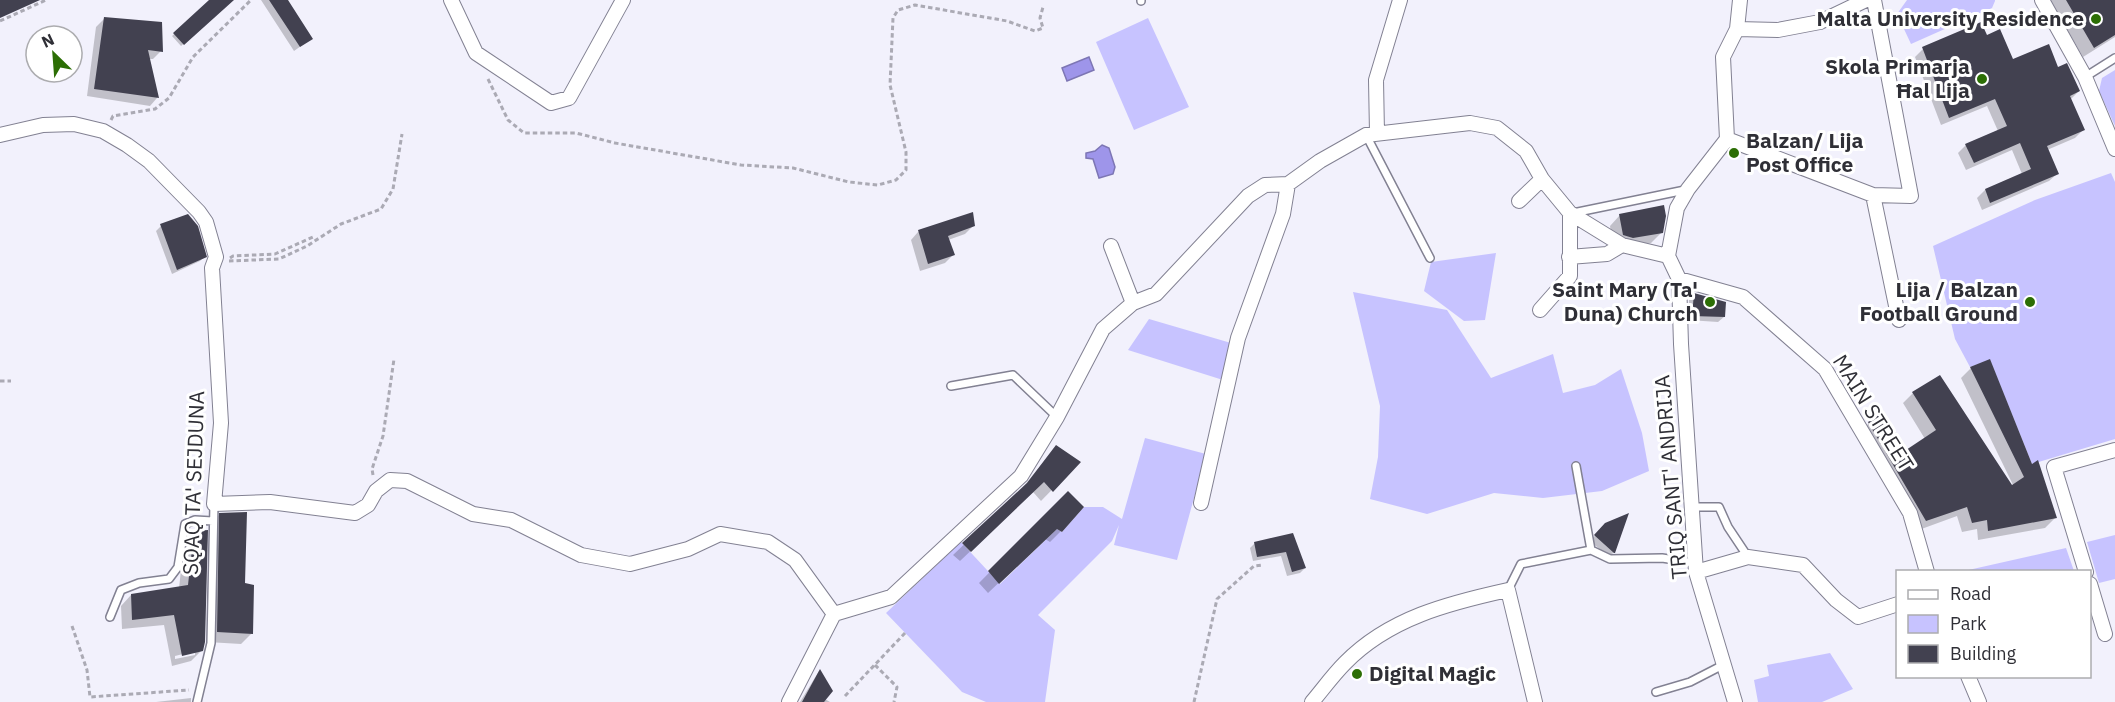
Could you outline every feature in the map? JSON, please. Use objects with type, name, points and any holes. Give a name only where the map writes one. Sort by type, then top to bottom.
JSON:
[{"type":"street","points":[[451,0],[476,53],[551,103],[569,98],[623,0]]},
{"type":"street","points":[[1371,134],[1376,80],[1400,0]]},
{"type":"street","points":[[1679,279],[1668,256],[1677,208],[1688,189],[1727,139],[1723,57],[1737,29],[1740,0]]},
{"type":"street","points":[[1737,29],[1778,30],[1820,22],[1866,0]]},
{"type":"street","points":[[1727,139],[1873,195],[1911,196],[1874,0]]},
{"type":"street","points":[[2042,0],[2085,77],[2115,149]]},
{"type":"street","points":[[789,702],[834,614],[891,597],[1021,476],[1057,417],[1103,328],[1133,303],[1156,294],[1248,196],[1266,185],[1288,184],[1320,161],[1371,134],[1470,123],[1497,128],[1526,151],[1542,179],[1570,213],[1622,245],[1668,256]]},
{"type":"street","name":"SQAQ TA' SEJDUNA","points":[[0,135],[43,125],[74,124],[103,131],[149,161],[206,222],[216,257],[212,268],[221,423],[214,504]]},
{"type":"street","points":[[1519,201],[1542,179]]},
{"type":"street","points":[[1201,503],[1238,338],[1283,214],[1288,184]]},
{"type":"street","points":[[1873,195],[1899,320]]},
{"type":"street","points":[[1540,310],[1570,276],[1570,213]]},
{"type":"street","points":[[1569,257],[1607,254],[1622,245]]},
{"type":"street","points":[[1111,246],[1133,303]]},
{"type":"street","name":"TRIQ SANT' ANDRIJA","points":[[1679,279],[1695,568],[1735,702]]},
{"type":"street","name":"MAIN STREET","points":[[1679,279],[1743,297],[1825,369],[1910,513],[1926,570]]},
{"type":"street","points":[[2085,570],[2054,467],[2115,450]]},
{"type":"street","points":[[214,504],[270,502],[355,513],[368,505],[376,491],[390,480],[407,481],[473,514],[511,520],[581,555],[630,564],[688,549],[720,534],[768,542],[795,560],[834,614]]},
{"type":"street","points":[[1695,568],[1748,557],[1803,565],[1836,600],[1858,616],[1896,605]]},
{"type":"street","points":[[2091,587],[2105,634]]},
{"type":"street","points":[[1312,702],[1346,662],[1390,627],[1444,604],[1508,590],[1535,702]]},
{"type":"street","points":[[1969,678],[1978,702]]},
{"type":"lane","points":[[2085,77],[2115,58]]},
{"type":"lane","points":[[1371,134],[1430,258]]},
{"type":"lane","points":[[1570,213],[1688,189]]},
{"type":"lane","points":[[951,386],[1013,375],[1057,417]]},
{"type":"lane","points":[[1576,466],[1591,550]]},
{"type":"lane","name":"SQAQ TA' SEJDUNA","points":[[197,702],[212,643],[214,504]]},
{"type":"lane","points":[[1693,507],[1719,507],[1728,527],[1748,557]]},
{"type":"lane","points":[[111,617],[121,590],[139,583],[169,579],[178,567],[185,524],[195,520],[213,522]]},
{"type":"lane","points":[[1508,590],[1521,564],[1591,550],[1610,559],[1662,558],[1695,568]]},
{"type":"lane","points":[[1656,692],[1690,682],[1725,664]]},
{"type":"path","points":[[0,21],[46,0]]},
{"type":"path","points":[[103,131],[113,116],[155,109],[169,98],[193,57],[251,0]]},
{"type":"path","points":[[476,53],[508,120],[524,133],[576,133],[615,143],[729,163],[793,168],[849,182],[878,185],[896,180],[906,170],[906,152],[890,85],[893,18],[898,10],[915,5],[1007,21],[1035,31],[1043,28],[1041,18],[1043,7]]},
{"type":"path","points":[[313,237],[275,254],[233,256],[226,261],[279,259],[307,246],[341,224],[381,209],[393,189],[402,134]]},
{"type":"path","points":[[376,491],[372,469],[383,436],[394,358]]},
{"type":"path","points":[[0,381],[11,381]]},
{"type":"path","points":[[1194,702],[1217,599],[1254,566],[1262,565]]},
{"type":"path","points":[[72,626],[87,670],[90,697],[200,689]]},
{"type":"path","points":[[845,696],[906,632]]},
{"type":"path","points":[[875,665],[897,687],[894,702]]},
{"type":"green space","points":[[1907,0],[1995,1],[1992,8],[1911,44],[1897,14]]},
{"type":"green space","points":[[1148,18],[1189,107],[1134,130],[1096,42]]},
{"type":"green space","points":[[2115,70],[2115,126],[2099,91],[2102,78]]},
{"type":"green space","name":"Lija / Balzan Football Ground","points":[[2111,173],[2115,182],[2115,439],[2032,464],[1990,360],[1970,367],[1955,339],[1933,246],[2035,200]]},
{"type":"green space","points":[[1496,253],[1485,320],[1464,321],[1424,291],[1431,262]]},
{"type":"green space","points":[[1353,292],[1447,310],[1491,378],[1553,354],[1563,393],[1595,385],[1621,369],[1642,433],[1649,471],[1602,491],[1543,498],[1494,493],[1427,514],[1370,499],[1378,457],[1380,406]]},
{"type":"green space","points":[[1149,319],[1231,343],[1223,380],[1128,350]]},
{"type":"green space","points":[[1145,438],[1206,454],[1177,560],[1114,545],[1119,525],[1112,541],[1038,615],[1055,630],[1045,702],[986,702],[962,692],[886,613],[961,542],[1000,584],[1057,529],[1062,532],[1084,507],[1103,507],[1122,519]]},
{"type":"green space","points":[[2115,535],[2115,579],[2099,583],[2087,542]]},
{"type":"green space","points":[[2066,548],[2074,570],[1968,570]]},
{"type":"green space","points":[[1830,653],[1853,689],[1822,702],[1758,702],[1754,680],[1769,676],[1767,665]]},
{"type":"shaded area","points":[[1089,57],[1094,70],[1067,81],[1062,68]]},
{"type":"shaded area","points":[[1102,145],[1109,148],[1115,167],[1113,174],[1099,178],[1093,159],[1086,158],[1086,153],[1095,151]]},
{"type":"building","points":[[0,0],[40,0],[0,18]]},
{"type":"building","points":[[209,0],[234,0],[184,45],[173,33]]},
{"type":"building","points":[[269,0],[288,0],[313,39],[300,47]]},
{"type":"building","name":"Malta University Residence","points":[[2066,0],[2115,0],[2115,35],[2094,48]]},
{"type":"building","points":[[104,17],[162,22],[163,52],[148,50],[159,98],[94,89]]},
{"type":"building","points":[[1981,22],[1987,35],[2000,29],[2013,59],[2049,44],[2058,67],[2067,63],[2080,91],[2070,96],[2085,130],[2047,146],[2059,174],[1990,203],[1985,189],[2031,169],[2020,143],[1974,163],[1965,144],[2007,126],[1995,99],[1949,118],[1922,47]]},
{"type":"building","points":[[1664,205],[1666,216],[1663,233],[1633,238],[1623,235],[1619,214]]},
{"type":"building","points":[[973,212],[975,226],[948,236],[955,255],[928,264],[918,230]]},
{"type":"building","points":[[188,214],[198,226],[207,257],[177,270],[160,224]]},
{"type":"building","name":"Saint Mary (Ta' Duna) Church","points":[[1694,293],[1726,302],[1725,317],[1692,316]]},
{"type":"building","points":[[1990,359],[2032,464],[2038,460],[2057,518],[1988,531],[1987,520],[1972,523],[1967,507],[1926,521],[1868,422],[1884,412],[1906,450],[1936,430],[1912,392],[1940,375],[2012,485],[2024,477],[1970,367]]},
{"type":"building","points":[[1056,445],[1081,462],[1053,492],[1044,482],[971,552],[962,543],[1027,483]]},
{"type":"building","points":[[1068,491],[1084,507],[1062,532],[1057,529],[999,584],[988,571]]},
{"type":"building","points":[[247,512],[245,583],[254,585],[253,634],[217,632],[219,513]]},
{"type":"building","points":[[1629,513],[1614,553],[1594,535],[1605,523]]},
{"type":"building","points":[[208,530],[205,642],[203,651],[182,656],[174,615],[132,620],[131,594],[188,585],[194,531]]},
{"type":"building","points":[[1293,533],[1306,568],[1292,572],[1286,552],[1257,557],[1254,542]]},
{"type":"building","points":[[820,669],[833,691],[824,702],[802,702]]},
{"type":"place","name":"Malta University Residence","points":[[2096,19]]},
{"type":"place","name":"Skola Primarja Ħal Lija","points":[[1982,79]]},
{"type":"place","name":"Balzan/ Lija Post Office","points":[[1734,153]]},
{"type":"place","name":"Saint Mary (Ta' Duna) Church","points":[[1710,302]]},
{"type":"place","name":"Lija / Balzan Football Ground","points":[[2030,302]]},
{"type":"place","name":"Digital Magic","points":[[1357,674]]}]
